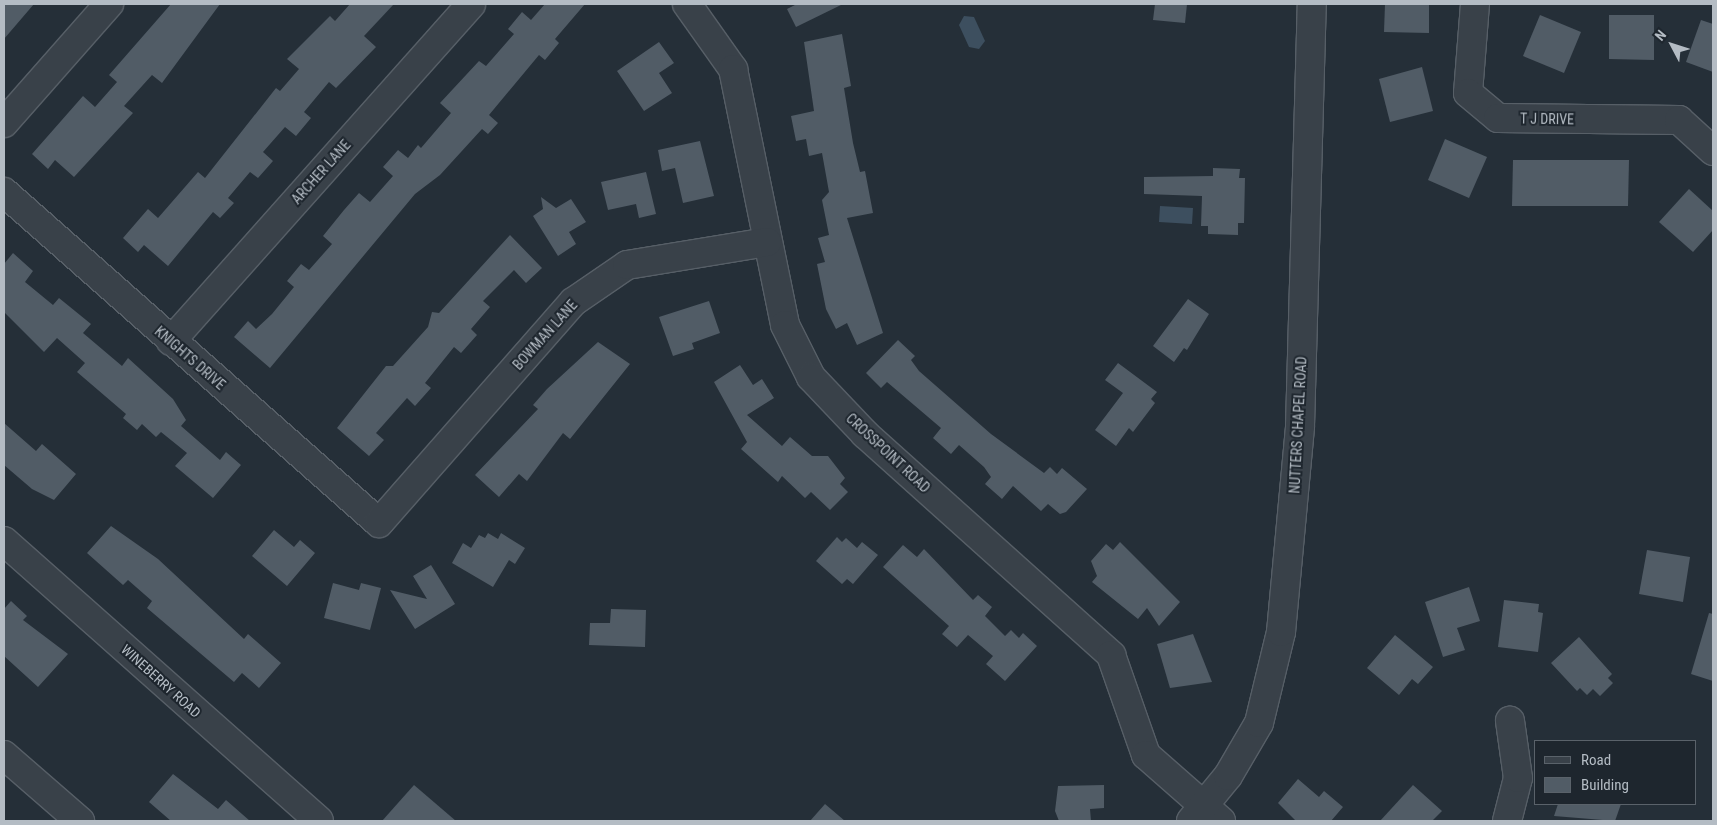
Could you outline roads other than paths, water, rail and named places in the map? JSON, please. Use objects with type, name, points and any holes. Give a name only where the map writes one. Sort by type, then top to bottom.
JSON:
[{"type":"street","points":[[4,123],[109,4]]},
{"type":"street","name":"ARCHER LANE","points":[[171,341],[471,4]]},
{"type":"street","name":"CROSSPOINT ROAD","points":[[687,4],[733,70],[785,325],[810,377],[865,434],[1111,655],[1146,755],[1206,816]]},
{"type":"street","name":"NUTTERS CHAPEL ROAD","points":[[1206,816],[1244,753],[1259,723],[1281,632],[1300,426],[1312,4]]},
{"type":"street","name":"T J DRIVE","points":[[1475,4],[1468,93],[1498,118],[1679,120],[1713,151]]},
{"type":"street","name":"KNIGHTS DRIVE","points":[[4,192],[378,523]]},
{"type":"street","name":"BOWMAN LANE","points":[[378,523],[573,302],[627,265],[767,242]]},
{"type":"street","name":"WINEBERRY ROAD","points":[[4,541],[318,821]]},
{"type":"street","points":[[1507,821],[1518,778],[1510,721]]},
{"type":"street","points":[[4,755],[80,821]]},
{"type":"water","points":[[964,16],[974,17],[985,41],[979,49],[969,47],[959,25]]},
{"type":"water","points":[[1160,206],[1193,208],[1192,224],[1159,222]]}]
